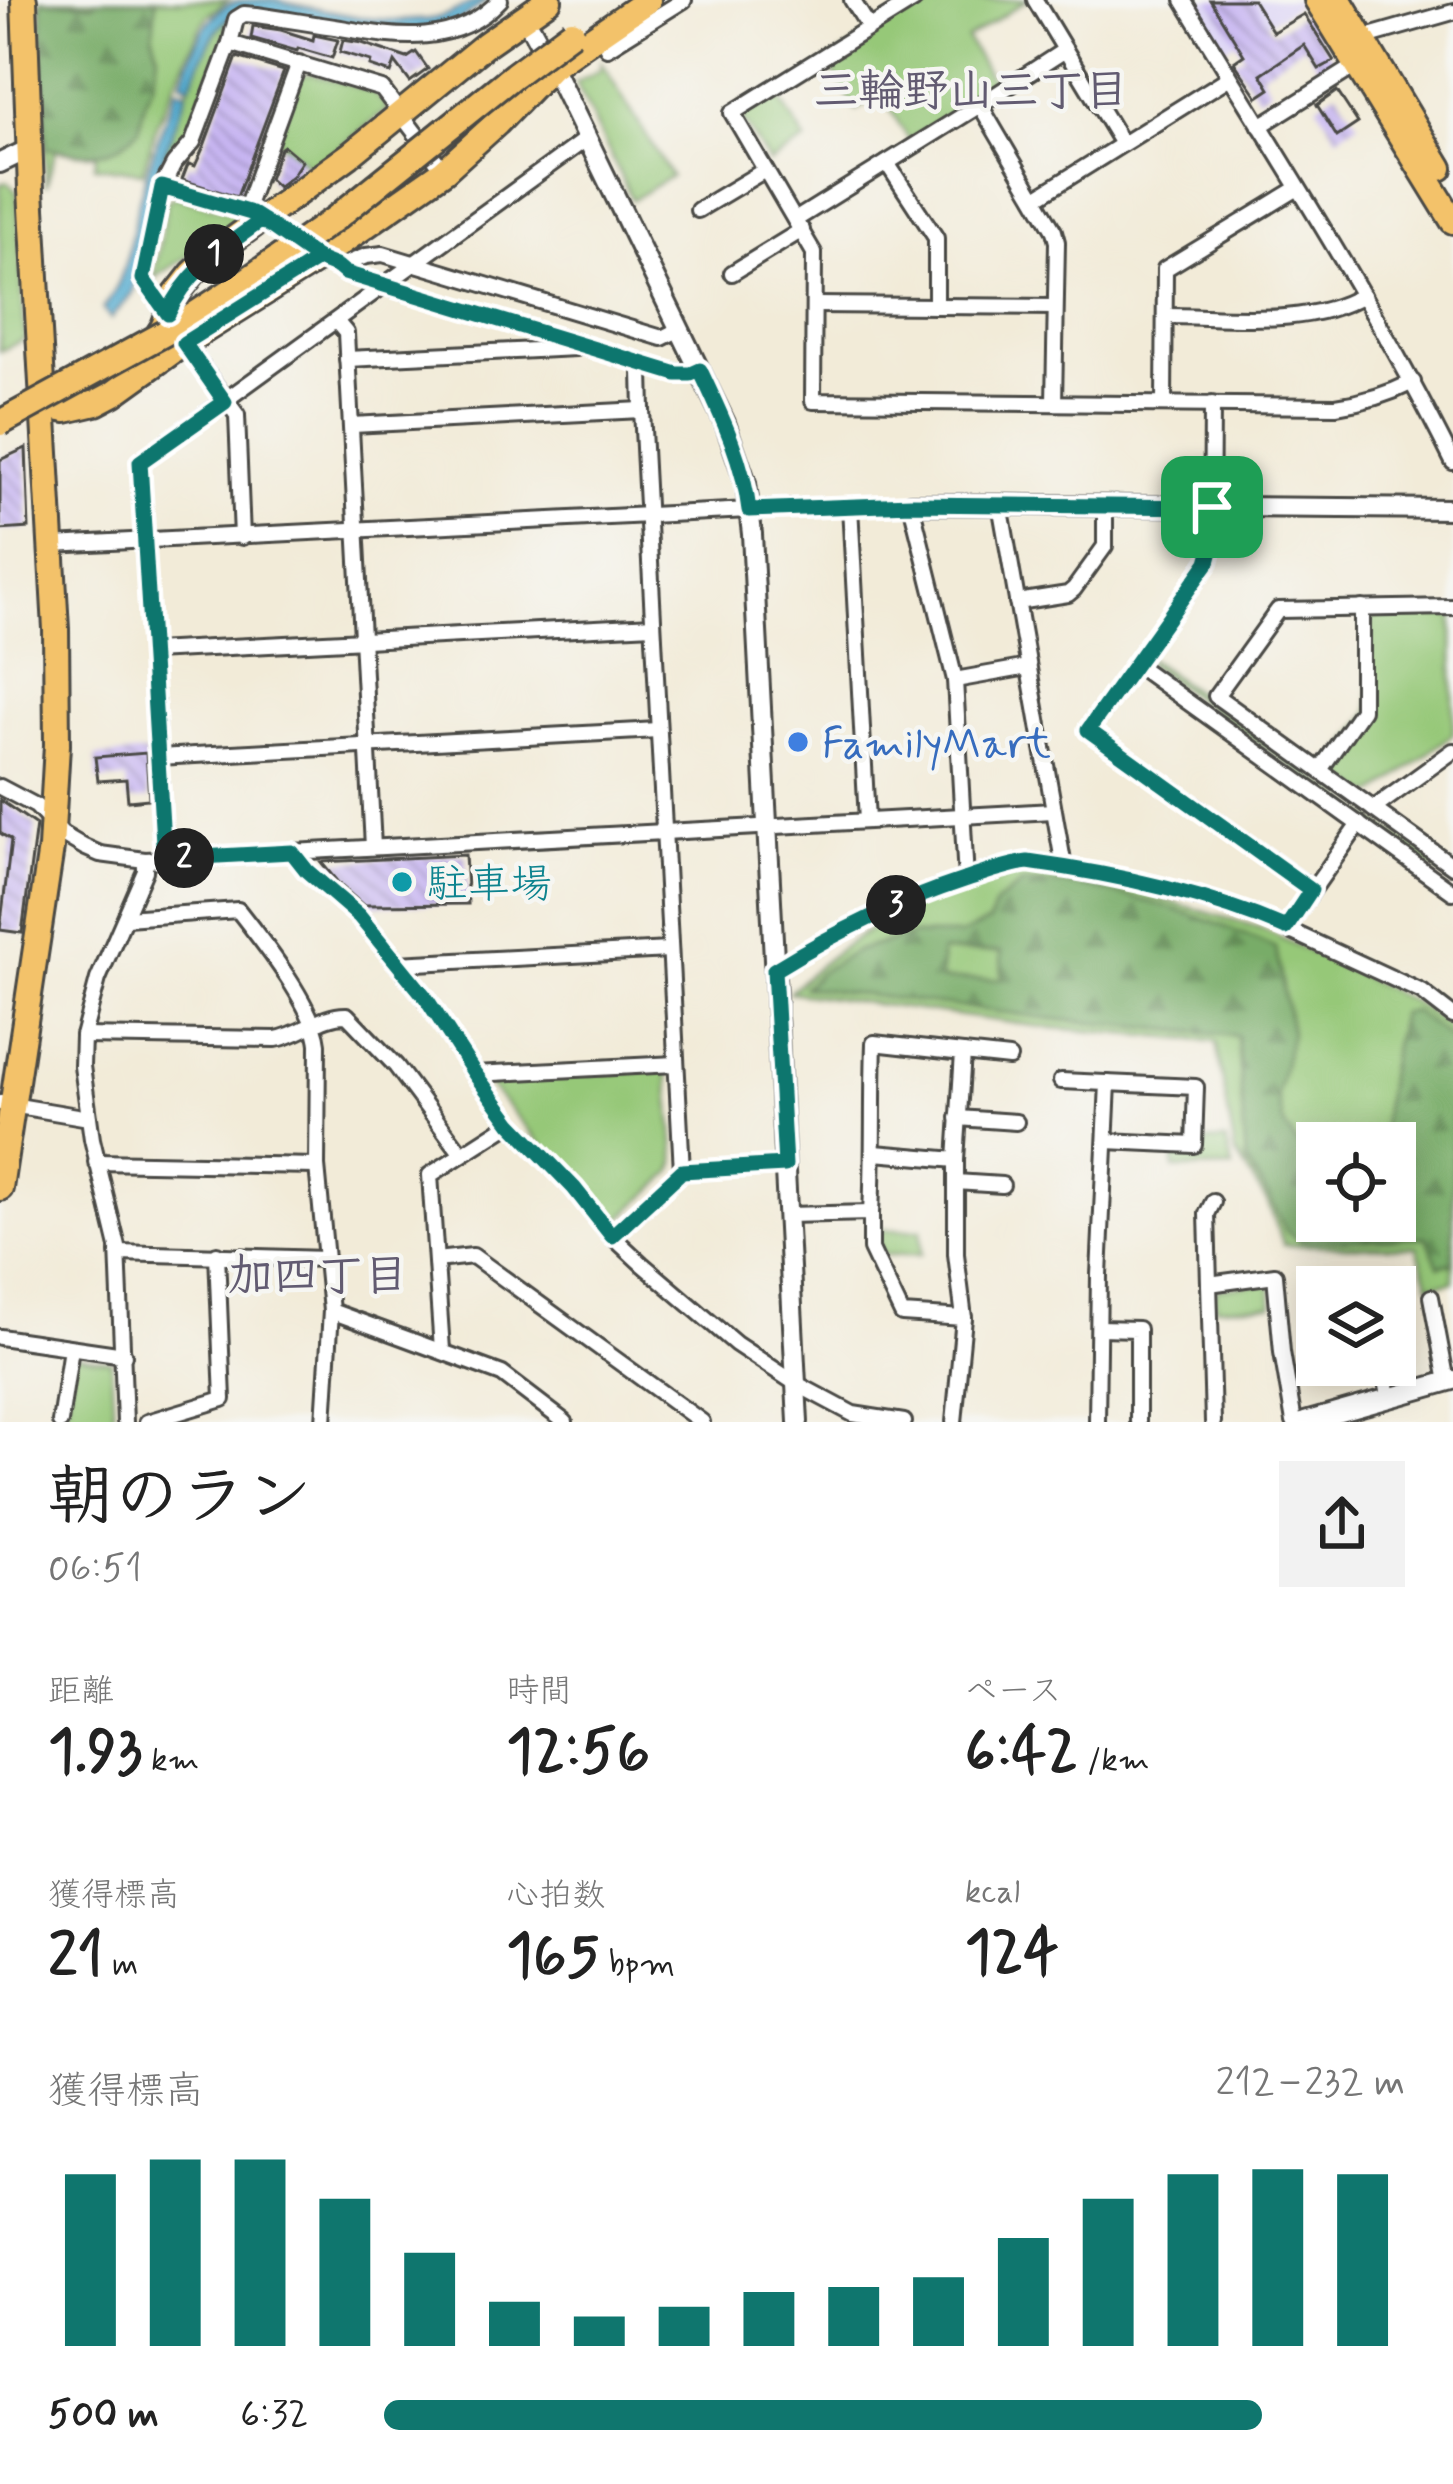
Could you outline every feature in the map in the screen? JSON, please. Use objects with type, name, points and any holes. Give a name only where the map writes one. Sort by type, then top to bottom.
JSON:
[{"type":"main road","points":[[0,1188],[6,1104],[52,822],[58,687],[24,0]]},
{"type":"main road","points":[[43,406],[64,392],[98,386],[121,374],[153,344],[193,273],[254,216],[400,114],[522,8],[549,0]]},
{"type":"main road","points":[[0,423],[176,327],[243,283],[336,218],[514,74],[616,0]]},
{"type":"main road","points":[[43,406],[66,410],[96,403],[184,343],[328,263],[444,171],[552,66],[648,0]]},
{"type":"main road","points":[[1317,0],[1453,221]]},
{"type":"main road","points":[[1339,0],[1453,190]]},
{"type":"street","points":[[168,314],[143,279],[162,187],[193,142],[236,19],[244,14],[416,38],[468,25],[500,0]]},
{"type":"street","points":[[607,48],[684,0]]},
{"type":"street","points":[[852,0],[868,27]]},
{"type":"street","points":[[914,0],[732,113],[814,253],[812,401],[1336,406],[1388,395],[1413,382]]},
{"type":"street","points":[[1035,0],[1122,144]]},
{"type":"street","points":[[1184,0],[1363,295],[1453,462]]},
{"type":"street","points":[[522,8],[700,370],[746,483],[798,1422]]},
{"type":"street","points":[[1362,38],[1453,12]]},
{"type":"street","points":[[230,43],[382,89],[444,171]]},
{"type":"street","points":[[732,274],[887,163],[1065,50]]},
{"type":"street","points":[[254,216],[298,63]]},
{"type":"street","points":[[1260,126],[1357,65]]},
{"type":"street","points":[[1036,198],[1230,77]]},
{"type":"street","points":[[980,105],[1057,242],[1054,403]]},
{"type":"street","points":[[164,859],[140,462],[586,139]]},
{"type":"street","points":[[0,163],[29,149]]},
{"type":"street","points":[[887,163],[936,238],[936,306]]},
{"type":"street","points":[[698,210],[765,170]]},
{"type":"street","points":[[162,187],[254,216],[345,273],[677,374],[700,370]]},
{"type":"street","points":[[1164,403],[1165,269],[1298,188]]},
{"type":"street","points":[[328,263],[382,254],[662,338],[680,329]]},
{"type":"street","points":[[1165,316],[1308,315],[1363,295]]},
{"type":"street","points":[[814,305],[1055,307]]},
{"type":"street","points":[[336,321],[346,333],[373,847]]},
{"type":"street","points":[[184,343],[237,415],[242,536]]},
{"type":"street","points":[[347,359],[587,347]]},
{"type":"street","points":[[644,364],[652,625],[682,1171]]},
{"type":"street","points":[[1212,404],[1208,562],[1088,730],[1311,890]]},
{"type":"street","points":[[0,436],[43,406]]},
{"type":"street","points":[[352,425],[642,410]]},
{"type":"street","points":[[52,545],[911,504],[1453,508]]},
{"type":"street","points":[[911,504],[955,680],[966,880]]},
{"type":"street","points":[[1000,504],[1064,867]]},
{"type":"street","points":[[850,506],[867,821]]},
{"type":"street","points":[[1017,602],[1069,594],[1074,589],[1105,546],[1105,506]]},
{"type":"street","points":[[1451,862],[1216,696],[1278,610],[1453,607]]},
{"type":"street","points":[[1321,770],[1362,710],[1362,608]]},
{"type":"street","points":[[152,651],[652,625]]},
{"type":"street","points":[[1135,664],[1453,892]]},
{"type":"street","points":[[955,680],[1028,668]]},
{"type":"street","points":[[158,757],[658,730]]},
{"type":"street","points":[[1372,809],[1453,751]]},
{"type":"street","points":[[0,787],[36,806],[62,834],[100,854],[145,860],[1053,812]]},
{"type":"street","points":[[1286,928],[1359,824]]},
{"type":"street","points":[[292,852],[359,916],[426,998],[511,1123],[574,1188],[612,1236],[736,1344],[795,1383],[853,1414],[904,1422]]},
{"type":"street","points":[[125,1422],[118,1253],[96,1162],[82,1066],[83,1036],[94,990],[145,872],[145,860]]},
{"type":"street","points":[[774,970],[922,893],[1028,862],[1151,884],[1256,916],[1422,992],[1453,1016]]},
{"type":"street","points":[[125,918],[238,910],[269,950],[314,1024],[317,1166],[331,1311],[324,1422]]},
{"type":"street","points":[[397,964],[669,950]]},
{"type":"street","points":[[83,1036],[276,1039],[336,1015],[351,1018],[396,1066],[462,1154]]},
{"type":"street","points":[[964,1318],[902,1314],[871,1249],[874,1043],[1009,1058]]},
{"type":"street","points":[[954,1422],[964,1318],[956,1254],[963,1053]]},
{"type":"street","points":[[475,1074],[676,1064]]},
{"type":"street","points":[[1061,1081],[1196,1087],[1194,1145],[1106,1141]]},
{"type":"street","points":[[1097,1422],[1108,1083]]},
{"type":"street","points":[[6,1104],[89,1118]]},
{"type":"street","points":[[958,1118],[1016,1122]]},
{"type":"street","points":[[442,1350],[430,1175],[511,1123]]},
{"type":"street","points":[[874,1153],[956,1160]]},
{"type":"street","points":[[96,1162],[317,1166]]},
{"type":"street","points":[[612,1236],[682,1171],[785,1165]]},
{"type":"street","points":[[956,1182],[1002,1185]]},
{"type":"street","points":[[1213,1202],[1207,1214],[1213,1422]]},
{"type":"street","points":[[787,1215],[872,1214]]},
{"type":"street","points":[[118,1253],[326,1259]]},
{"type":"street","points":[[148,1422],[223,1399],[218,1254]]},
{"type":"street","points":[[436,1260],[472,1256],[702,1422]]},
{"type":"street","points":[[1209,1283],[1274,1275],[1294,1422]]},
{"type":"street","points":[[1305,1422],[1342,1417],[1389,1396],[1450,1381],[1431,1297]]},
{"type":"street","points":[[331,1311],[502,1374],[558,1420]]},
{"type":"street","points":[[1099,1328],[1138,1329],[1138,1422]]},
{"type":"street","points":[[0,1337],[124,1355]]},
{"type":"street","points":[[60,1422],[71,1348]]},
{"type":"street","points":[[1387,1386],[1389,1396]]},
{"type":"shaded area","points":[[1193,0],[1300,0],[1302,2],[1223,50]]},
{"type":"green space","points":[[41,0],[228,0],[202,24],[157,123],[143,172],[94,166],[97,155],[56,150],[46,186]]},
{"type":"green space","points":[[41,0],[94,4],[95,0],[156,0],[153,35],[158,54],[153,84],[139,129],[118,146],[85,154],[46,148]]},
{"type":"green space","points":[[927,0],[1027,0],[967,39],[995,86],[909,140],[881,94],[856,110],[827,62]]},
{"type":"green space","points":[[229,17],[186,138],[156,177],[197,68]]},
{"type":"green space","points":[[601,62],[671,176],[632,200],[576,83],[600,70]]},
{"type":"green space","points":[[310,73],[373,92],[388,109],[313,169],[277,140],[299,78]]},
{"type":"green space","points":[[777,94],[806,141],[769,163],[743,120],[744,113]]},
{"type":"green space","points":[[8,182],[17,192],[25,339],[0,351],[0,184]]},
{"type":"green space","points":[[175,196],[247,217],[154,278],[167,201]]},
{"type":"green space","points":[[1376,615],[1453,615],[1453,734],[1377,793],[1368,794],[1333,765],[1370,711],[1371,620]]},
{"type":"green space","points":[[1149,659],[1453,876],[1453,883],[1148,664]]},
{"type":"green space","points":[[1024,872],[1137,892],[1260,928],[1412,1001],[1453,1030],[1453,1282],[1429,1285],[1417,1247],[1284,1245],[1268,1203],[1235,1153],[1216,1042],[1042,1027],[789,992],[881,923],[942,896]]},
{"type":"green space","points":[[1023,883],[1079,886],[1180,911],[1276,948],[1291,1033],[1277,1096],[1284,1125],[1296,1143],[1296,1238],[1286,1231],[1246,1162],[1237,1036],[1061,1020],[804,987],[858,950],[913,935],[960,935],[989,922],[995,904]],"holes":[[[941,952],[1001,952],[1002,979],[941,980]]]},
{"type":"green space","points":[[1414,1011],[1453,1043],[1453,1263],[1438,1266],[1427,1237],[1416,1237],[1416,1122],[1383,1122],[1401,1013]]},
{"type":"green space","points":[[663,1069],[668,1075],[676,1163],[672,1173],[621,1218],[608,1219],[490,1087],[494,1078]]},
{"type":"green space","points":[[1226,1141],[1233,1168],[1174,1169],[1174,1152],[1199,1154],[1201,1142]]},
{"type":"green space","points":[[879,1230],[921,1230],[921,1255],[883,1255]]},
{"type":"green space","points":[[1266,1283],[1272,1305],[1216,1307],[1219,1288]]},
{"type":"green space","points":[[74,1355],[111,1361],[114,1422],[65,1422]]},
{"type":"water","points":[[272,0],[397,20],[434,18],[488,0],[460,21],[401,32],[234,13],[213,36],[190,85],[181,81],[214,16],[233,3]]},
{"type":"water","points":[[177,88],[187,92],[156,177],[133,292],[111,319],[103,309],[123,271],[146,174]]},
{"type":"building","points":[[1210,0],[1253,0],[1273,32],[1304,14],[1334,61],[1319,69],[1304,45],[1261,74],[1270,89],[1258,97],[1234,62],[1244,55]]},
{"type":"building","points":[[253,26],[313,40],[314,35],[338,40],[332,58],[251,38]]},
{"type":"building","points":[[343,40],[407,58],[416,52],[428,69],[410,82],[395,62],[391,73],[340,52]]},
{"type":"building","points":[[237,57],[284,71],[237,197],[182,180],[204,146]]},
{"type":"building","points":[[1337,91],[1358,123],[1337,137],[1317,105]]},
{"type":"building","points":[[284,146],[302,161],[278,187],[269,179]]},
{"type":"building","points":[[26,448],[29,528],[0,530],[0,460]]},
{"type":"building","points":[[146,753],[149,799],[128,801],[126,779],[98,781],[95,757]]},
{"type":"building","points":[[0,800],[36,825],[22,933],[0,930],[11,840],[0,833]]},
{"type":"building","name":"駐車場","points":[[465,855],[468,904],[363,905],[321,862]]},
{"type":"place","name":"FamilyMart","points":[[798,742]]},
{"type":"place","name":"駐車場","points":[[402,882]]},
{"type":"district","name":"三輪野山三丁目","points":[[971,89]]},
{"type":"district","name":"加四丁目","points":[[318,1274]]},
{"type":"route","points":[[1212,507],[911,504],[749,510],[732,441],[700,370],[677,374],[345,273],[262,220],[193,273],[168,314],[143,279],[162,187],[251,213],[254,217],[262,220],[318,259],[184,343],[225,402],[140,462],[164,859],[292,852],[359,916],[426,998],[511,1123],[574,1188],[612,1236],[682,1171],[785,1165],[774,970],[922,893],[1028,862],[1151,884],[1286,928],[1311,890],[1088,730],[1208,562],[1212,507]]}]
